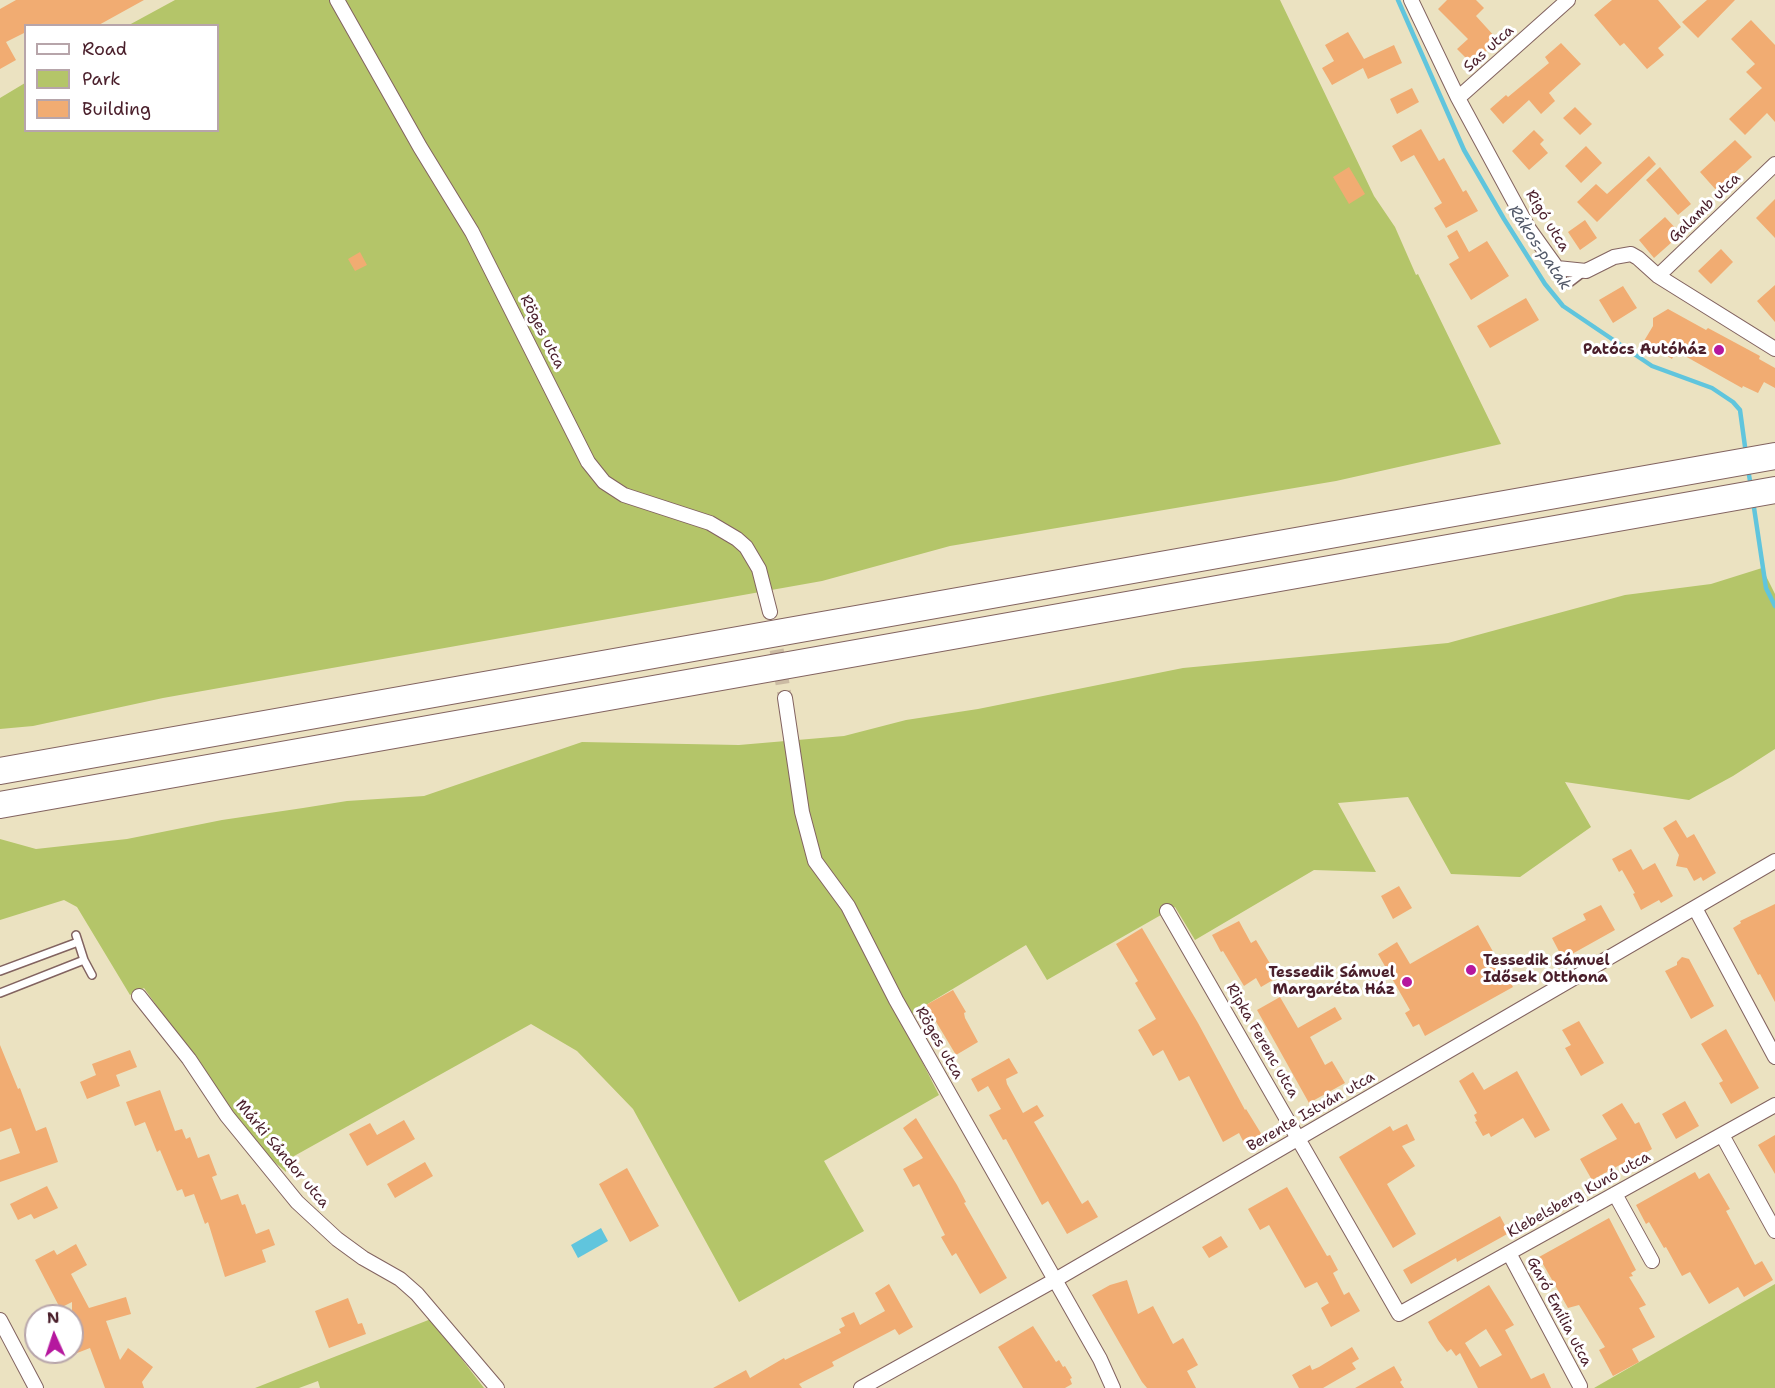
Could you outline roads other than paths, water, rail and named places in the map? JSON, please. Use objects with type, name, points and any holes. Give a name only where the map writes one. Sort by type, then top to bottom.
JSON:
[{"type":"highway","points":[[0,771],[1756,459]]},
{"type":"highway","points":[[0,805],[1760,493]]},
{"type":"street","name":"Röges utca","points":[[337,0],[420,147],[472,232],[588,462],[604,482],[624,495],[710,523],[737,539],[746,547],[759,569],[770,612]]},
{"type":"street","name":"Rigó utca","points":[[1411,0],[1458,98],[1529,229],[1557,267],[1586,271],[1614,257],[1630,254],[1658,276],[1775,350]]},
{"type":"street","name":"Sas utca","points":[[1458,98],[1568,0]]},
{"type":"street","name":"Galamb utca","points":[[1658,276],[1775,164]]},
{"type":"street","name":"Röges utca","points":[[785,698],[802,812],[815,861],[848,906],[896,1000],[1100,1359],[1113,1388]]},
{"type":"street","name":"Berente István utca","points":[[861,1388],[1055,1280],[1775,861]]},
{"type":"street","points":[[1695,908],[1775,1057]]},
{"type":"street","name":"Ripka Ferenc utca","points":[[1167,911],[1399,1314]]},
{"type":"street","name":"Márki Sándor utca","points":[[139,996],[189,1059],[227,1116],[297,1202],[337,1239],[363,1258],[400,1279],[417,1294],[497,1388]]},
{"type":"street","name":"Klebelsberg Kunó utca","points":[[1399,1314],[1775,1105]]},
{"type":"street","points":[[1722,1135],[1775,1231]]},
{"type":"street","points":[[1615,1194],[1652,1261]]},
{"type":"street","name":"Garó Emília utca","points":[[1509,1253],[1580,1386]]},
{"type":"street","points":[[0,1320],[36,1388]]},
{"type":"lane","points":[[0,971],[77,939],[92,975]]},
{"type":"lane","points":[[0,993],[84,960]]},
{"type":"water","points":[[601,1228],[608,1241],[578,1258],[571,1245]]},
{"type":"waterway","name":"Rákos-patak","points":[[1398,0],[1464,150],[1545,284],[1563,306],[1652,366],[1712,388],[1733,402],[1740,410],[1746,454]]},
{"type":"waterway","name":"Rákos-patak","points":[[1748,469],[1751,487]]},
{"type":"waterway","name":"Rákos-patak","points":[[1753,501],[1766,588],[1775,606]]},
{"type":"tunnel","points":[[773,629],[785,698]]},
{"type":"place","name":"Patócs Autóház","points":[[1719,350]]},
{"type":"place","name":"Tessedik Sámuel Idősek Otthona","points":[[1471,970]]},
{"type":"place","name":"Tessedik Sámuel Margaréta Ház","points":[[1407,982]]}]
